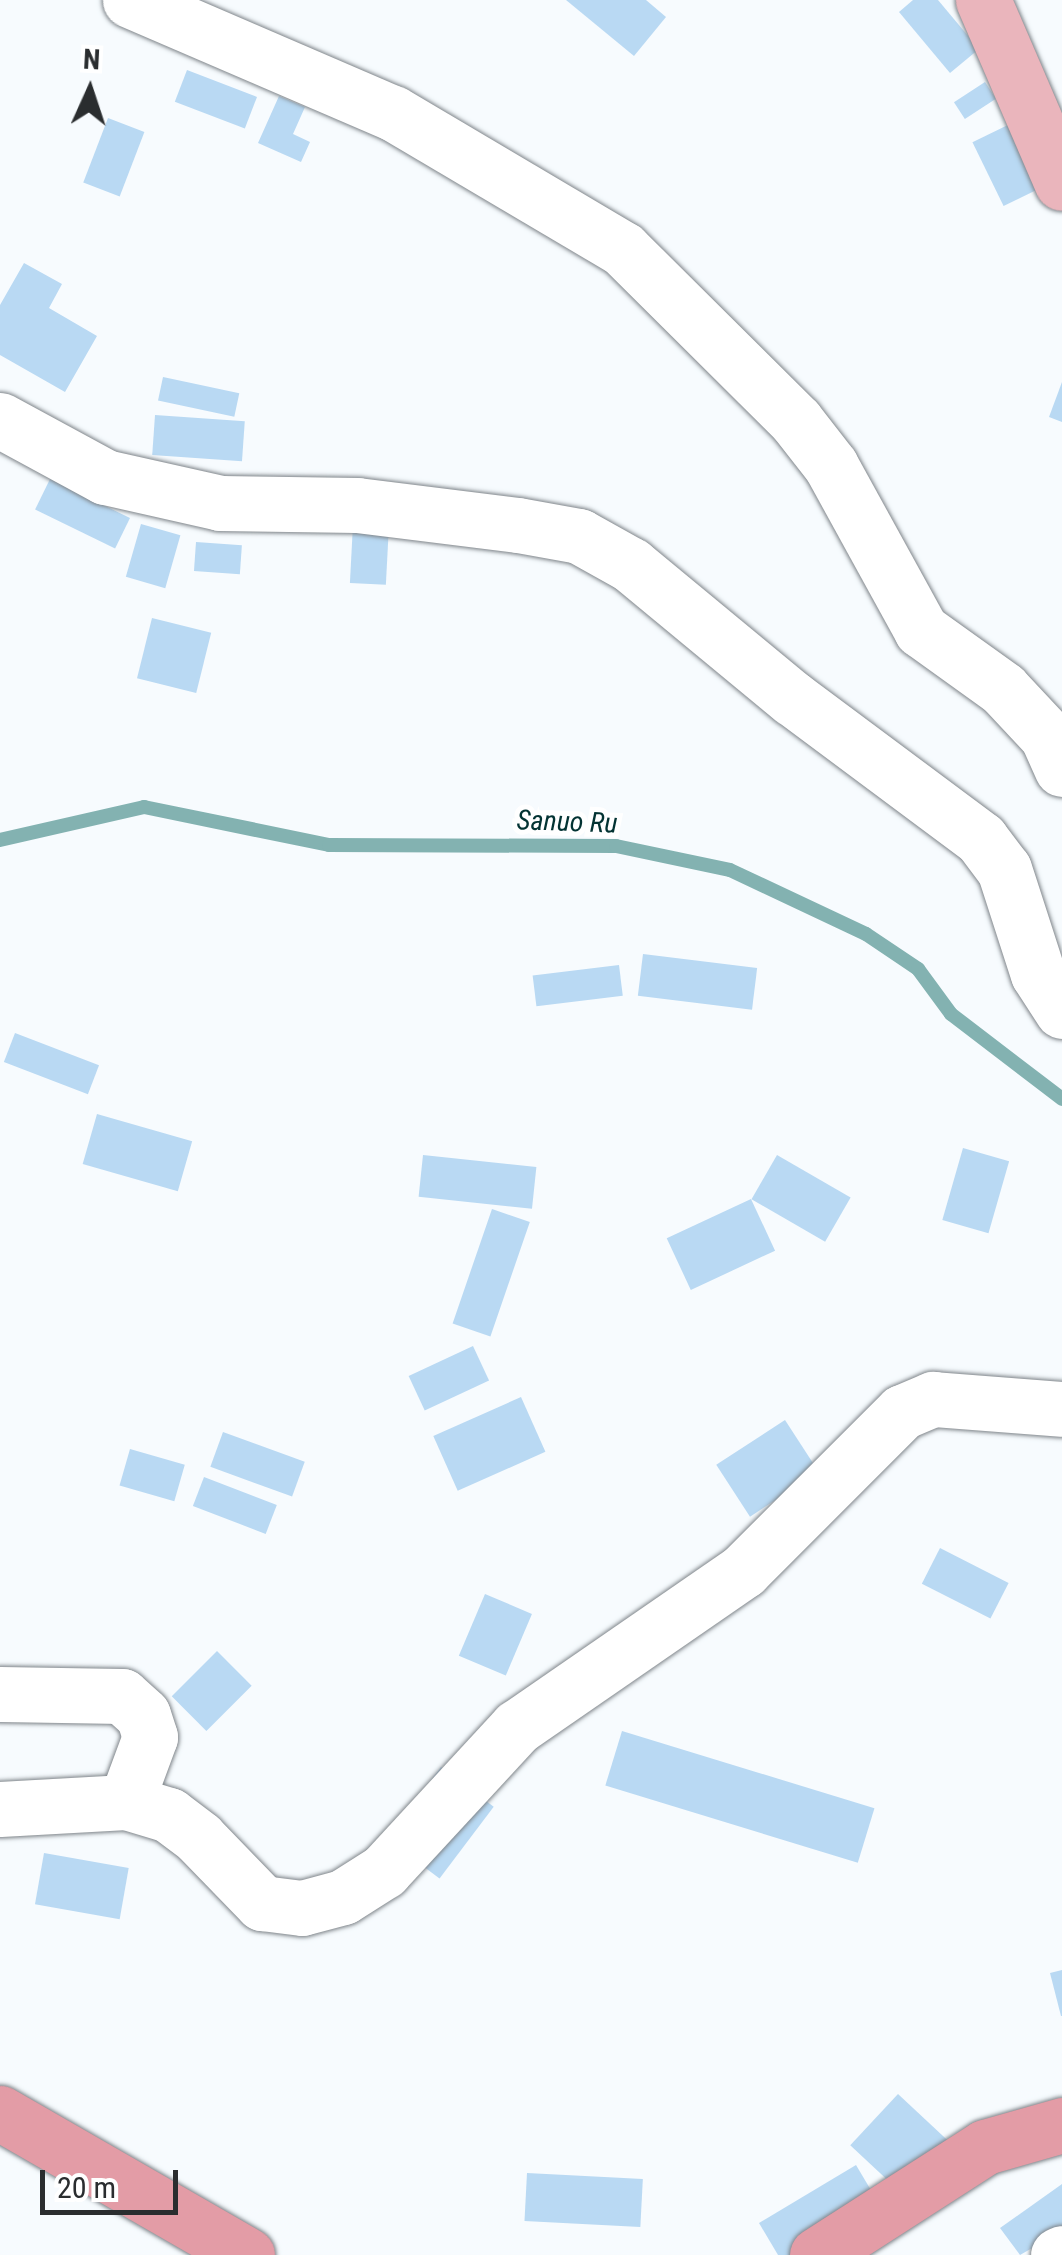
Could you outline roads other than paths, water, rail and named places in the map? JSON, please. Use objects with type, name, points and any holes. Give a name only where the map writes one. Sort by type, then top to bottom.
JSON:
[{"type":"highway","points":[[0,2113],[247,2255]]},
{"type":"highway","points":[[817,2255],[985,2146],[1062,2125]]},
{"type":"main road","points":[[983,0],[1062,183]]},
{"type":"street","points":[[130,0],[394,113],[624,249],[796,422],[831,466],[922,630],[1003,689],[1047,736],[1062,769]]},
{"type":"street","points":[[0,420],[104,477],[220,503],[357,504],[518,524],[596,546],[631,565],[792,698],[981,839],[1004,869],[1038,974],[1062,1011]]},
{"type":"street","points":[[0,1809],[126,1802],[169,1815],[199,1838],[262,1903],[302,1908],[342,1897],[384,1871],[517,1727],[743,1570],[902,1412],[933,1399],[1062,1409]]},
{"type":"street","points":[[0,1694],[122,1696],[143,1714],[150,1737],[126,1802]]},
{"type":"waterway","name":"Sanuo Ru","points":[[0,840],[144,807],[329,845],[616,846],[730,870],[866,934],[918,969],[951,1014],[1062,1099]]}]
